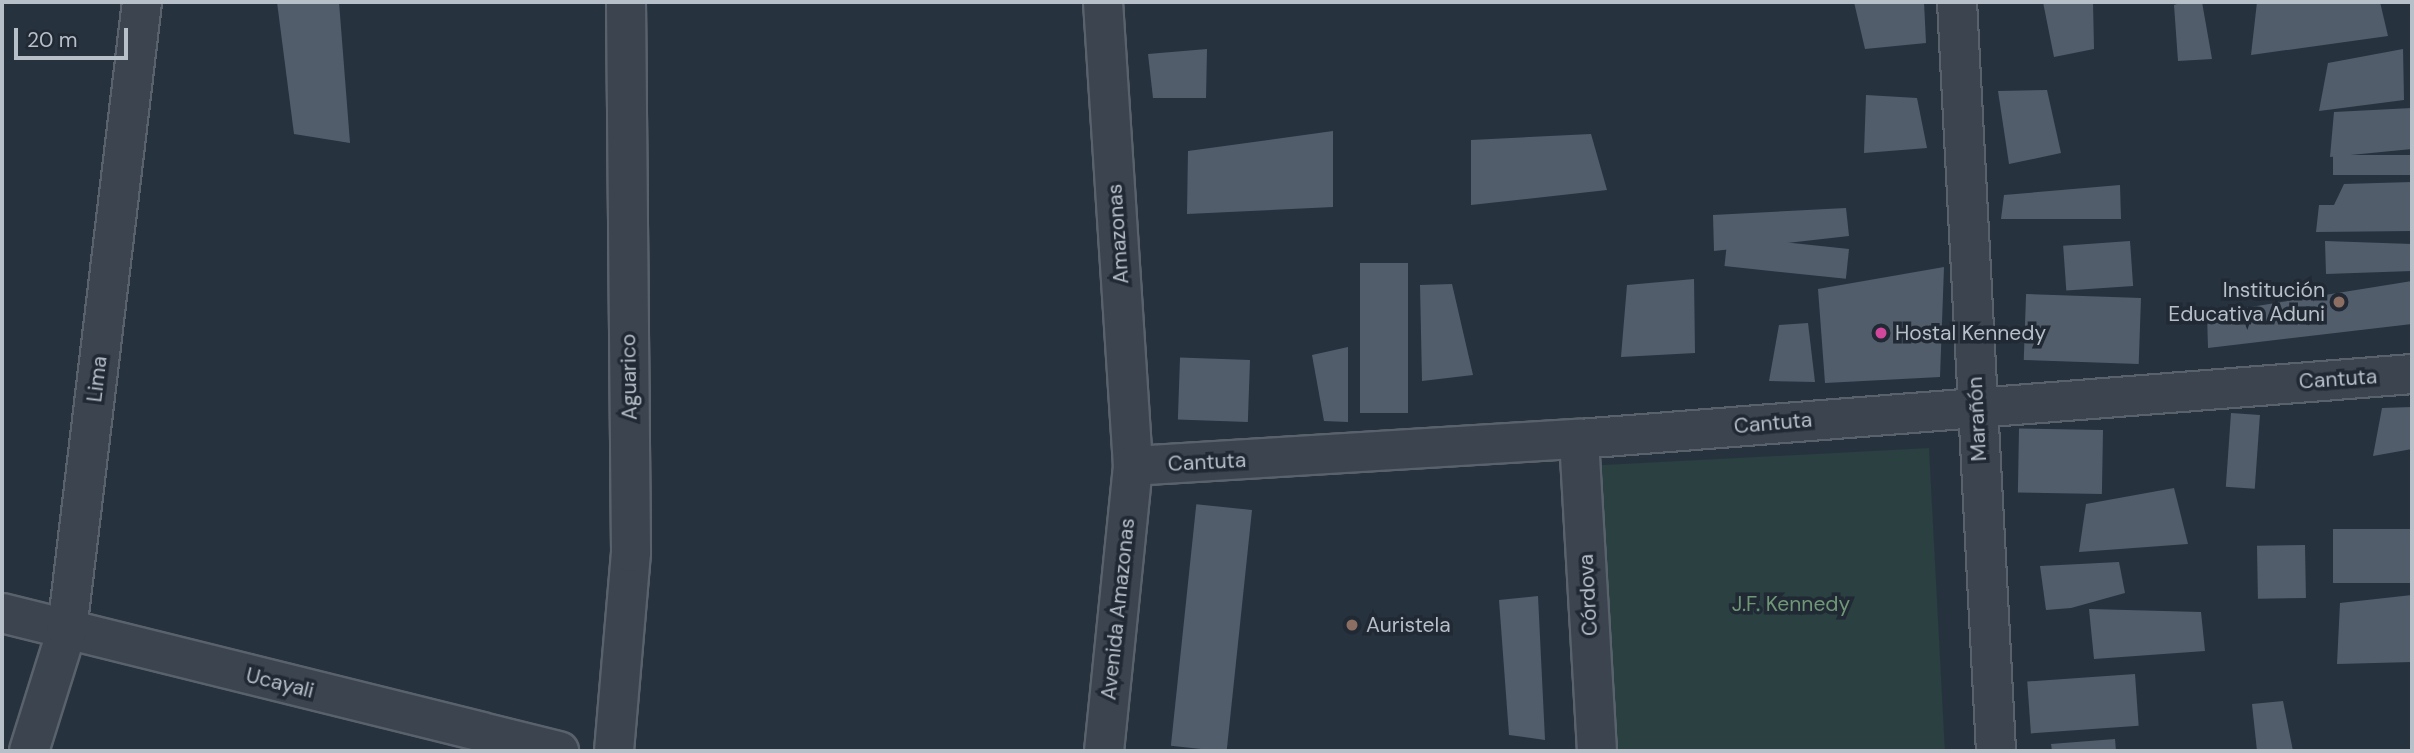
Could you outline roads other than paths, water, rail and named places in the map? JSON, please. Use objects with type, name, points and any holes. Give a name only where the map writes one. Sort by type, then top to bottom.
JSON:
[{"type":"street","name":"Lima","points":[[29,751],[67,630],[142,2]]},
{"type":"street","name":"Aguarico","points":[[614,751],[631,552],[626,2]]},
{"type":"street","name":"Amazonas","points":[[1103,2],[1133,467]]},
{"type":"street","name":"Marañón","points":[[1957,2],[1996,751]]},
{"type":"street","name":"Cantuta","points":[[1133,467],[1579,439],[1976,405],[2412,374]]},
{"type":"street","name":"Córdova","points":[[1579,439],[1597,751]]},
{"type":"street","name":"Avenida Amazonas","points":[[1104,751],[1133,467]]},
{"type":"street","name":"Ucayali","points":[[2,614],[559,751]]},
{"type":"place","name":"Institución Educativa Aduni","points":[[2339,302]]},
{"type":"place","name":"Hostal Kennedy","points":[[1881,333]]},
{"type":"place","name":"Auristela","points":[[1352,625]]},
{"type":"park label","name":"J.F. Kennedy","points":[[1791,604]]}]
